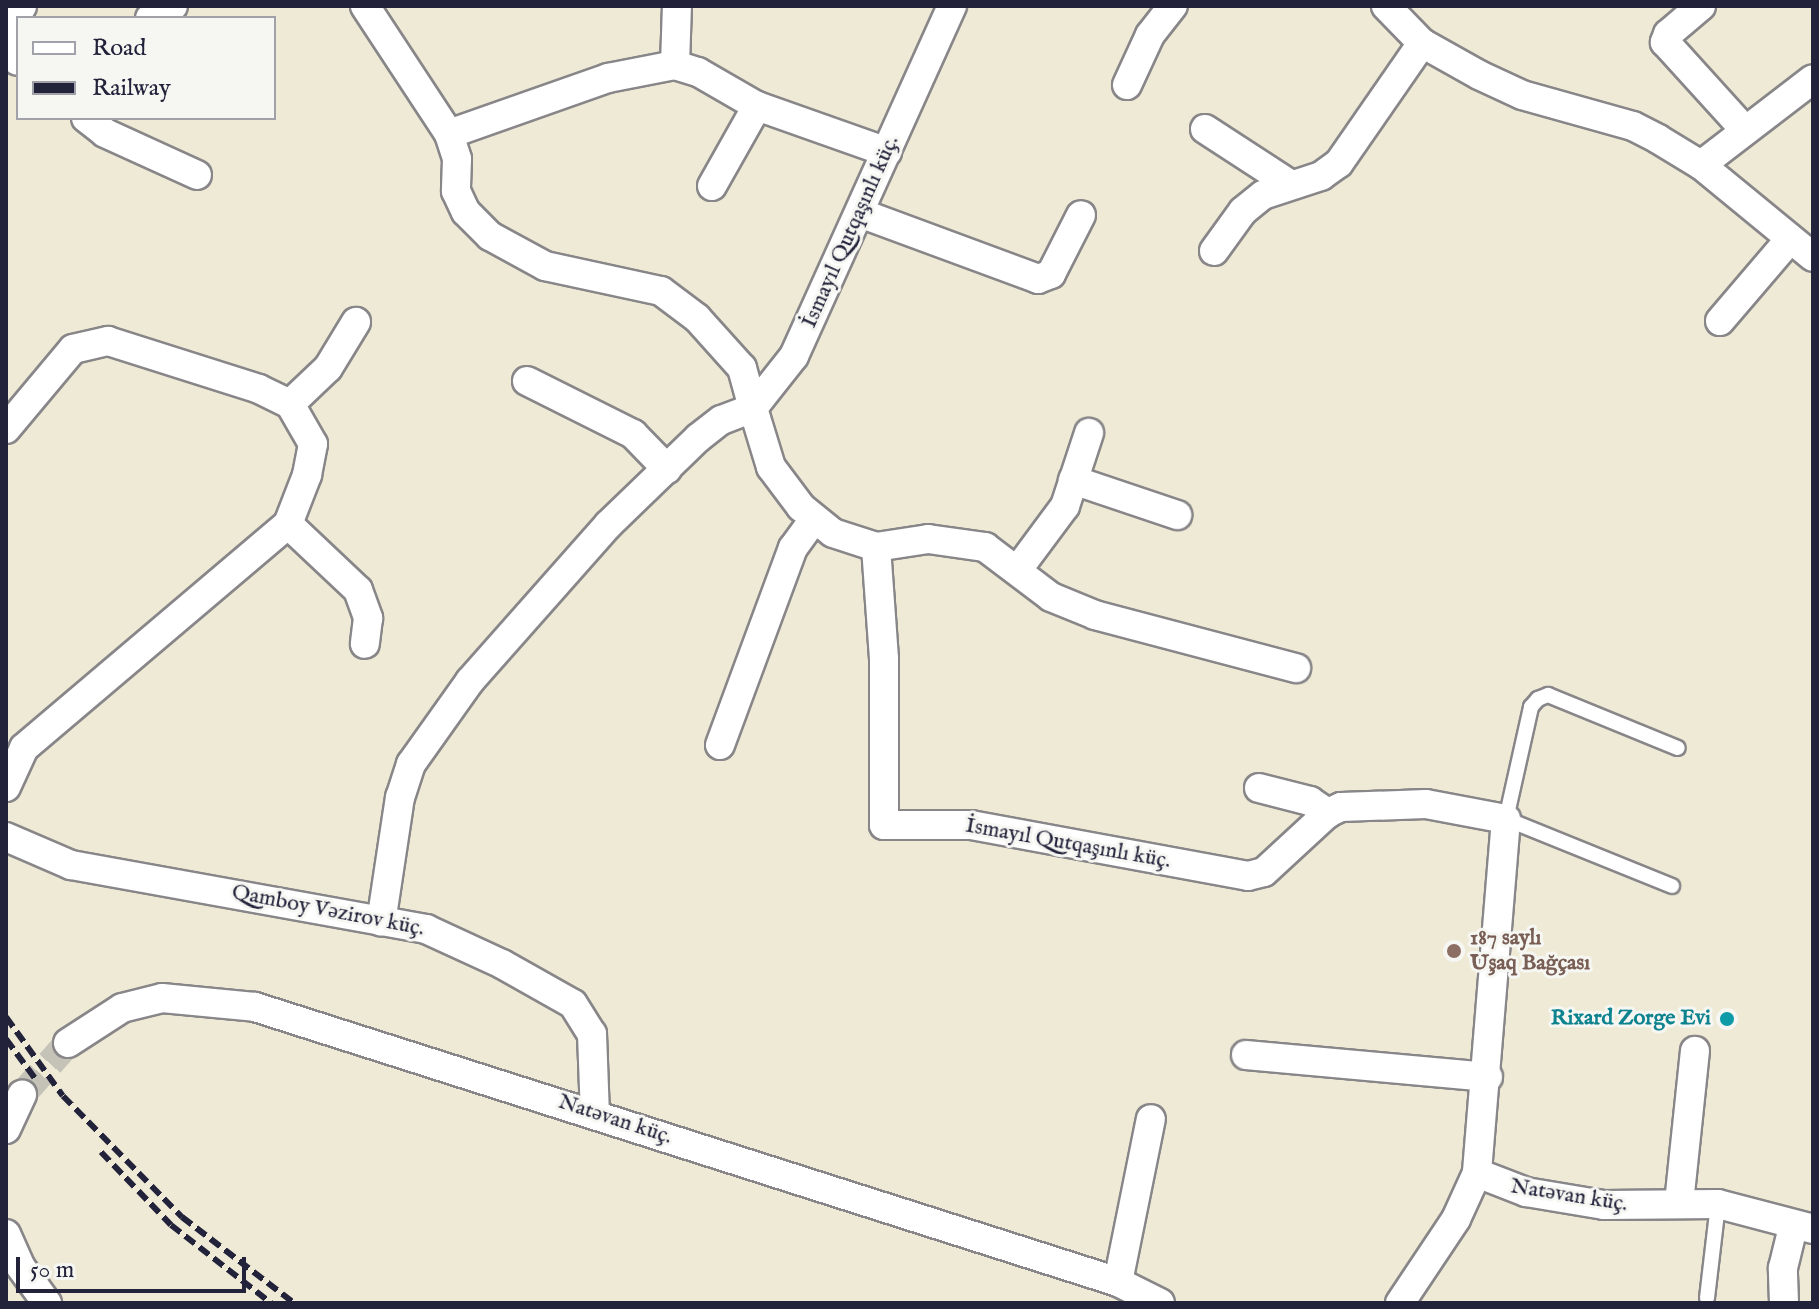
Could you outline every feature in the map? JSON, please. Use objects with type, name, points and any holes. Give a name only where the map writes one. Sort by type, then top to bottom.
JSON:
[{"type":"street","points":[[154,16],[173,6]]},
{"type":"street","points":[[365,6],[449,134],[457,159],[456,191],[466,212],[490,236],[545,266],[661,291],[697,318],[742,368],[771,467],[814,519],[833,533],[876,547],[928,539],[985,547],[1019,568],[1051,597],[1095,615],[1296,668]]},
{"type":"street","points":[[675,65],[677,6]]},
{"type":"street","name":"İsmayıl Qutqaşınlı küç.","points":[[753,408],[794,356],[952,6]]},
{"type":"street","points":[[1127,85],[1150,35],[1173,6]]},
{"type":"street","points":[[1386,6],[1422,43],[1522,95],[1633,126],[1701,165],[1813,257]]},
{"type":"street","points":[[1701,6],[1668,34],[1665,42],[1744,129]]},
{"type":"street","points":[[6,34],[16,16]]},
{"type":"street","points":[[1214,251],[1243,211],[1288,183],[1321,176],[1339,163],[1422,43]]},
{"type":"street","points":[[449,134],[608,78],[675,65],[698,72],[757,106],[887,152]]},
{"type":"street","points":[[1701,165],[1813,79]]},
{"type":"street","points":[[712,186],[757,106]]},
{"type":"street","points":[[89,120],[105,133],[197,175]]},
{"type":"street","points":[[1205,129],[1288,183]]},
{"type":"street","points":[[860,213],[1038,279],[1051,274],[1081,215]]},
{"type":"street","points":[[1720,321],[1790,239]]},
{"type":"street","points":[[290,404],[328,368],[356,322]]},
{"type":"street","points":[[6,429],[73,349],[108,341],[259,389],[290,404],[313,444],[307,475],[288,524],[24,748],[6,787]]},
{"type":"street","points":[[527,381],[610,420],[667,469]]},
{"type":"street","points":[[381,922],[400,797],[411,764],[470,681],[608,525],[721,420],[753,408]]},
{"type":"street","points":[[1019,568],[1048,535],[1073,480],[1089,433]]},
{"type":"street","points":[[1073,480],[1177,515]]},
{"type":"street","points":[[720,745],[793,548],[814,519]]},
{"type":"street","points":[[288,524],[358,590],[368,618],[365,644]]},
{"type":"street","name":"İsmayıl Qutqaşınlı küç.","points":[[876,547],[884,659],[884,825],[971,825],[1248,876],[1280,860],[1328,813]]},
{"type":"street","points":[[1259,788],[1310,801],[1328,813],[1355,805],[1426,804],[1506,819],[1488,1077],[1477,1173],[1456,1219],[1400,1303]]},
{"type":"street","name":"Qamboy Vəzirov küç.","points":[[6,837],[71,865],[426,929],[573,1004],[592,1034],[595,1114]]},
{"type":"street","name":"Natəvan küç.","points":[[68,1043],[122,1008],[162,998],[200,999],[255,1007],[1118,1282],[1160,1303]]},
{"type":"street","points":[[1679,1203],[1695,1051]]},
{"type":"street","points":[[1246,1055],[1488,1077]]},
{"type":"street","points":[[6,1129],[22,1095]]},
{"type":"street","points":[[1118,1282],[1151,1119]]},
{"type":"street","name":"Natəvan küç.","points":[[1477,1173],[1526,1192],[1604,1205],[1718,1204],[1803,1228]]},
{"type":"street","points":[[1784,1303],[1783,1268],[1803,1228]]},
{"type":"street","points":[[6,1234],[20,1266],[47,1303]]},
{"type":"lane","points":[[1672,886],[1506,819],[1531,707],[1538,699],[1548,695],[1678,748]]},
{"type":"lane","points":[[1707,1298],[1718,1204]]},
{"type":"tunnel","points":[[22,1095],[68,1043]]},
{"type":"railway","points":[[6,1017],[63,1096],[182,1217],[294,1303]]},
{"type":"railway","points":[[6,1039],[37,1081]]},
{"type":"railway","points":[[101,1152],[171,1225],[271,1303]]},
{"type":"place","name":"187 saylı Uşaq Bağçası","points":[[1454,951]]},
{"type":"place","name":"Rixard Zorge Evi","points":[[1727,1019]]}]
